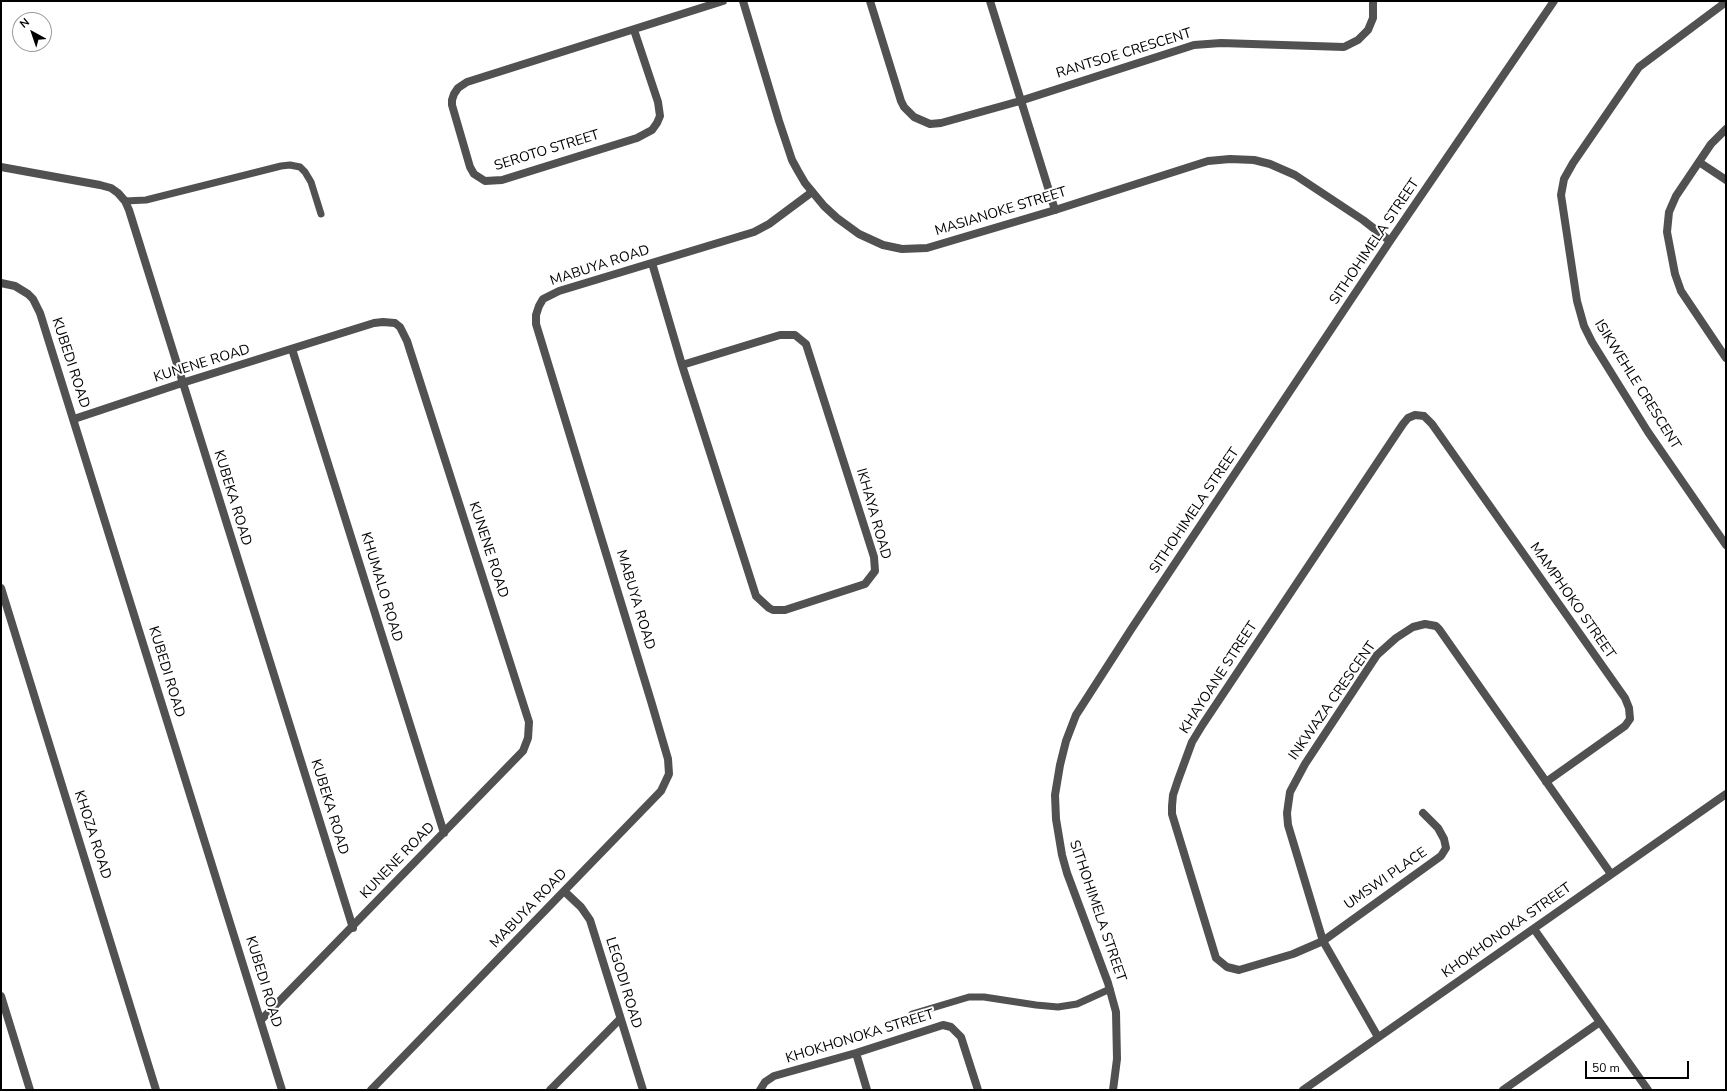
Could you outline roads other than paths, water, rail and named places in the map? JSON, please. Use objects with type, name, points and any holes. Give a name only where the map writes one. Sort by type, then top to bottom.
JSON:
[{"type":"street","name":"SEROTO STREET","points":[[634,30],[658,102],[660,116],[658,123],[652,130],[637,138],[502,180],[485,181],[474,174],[470,167],[452,105],[452,100],[458,88],[476,78],[723,1]]},
{"type":"street","name":"MASIANOKE STREET","points":[[743,1],[792,160],[805,183],[824,206],[837,218],[859,234],[883,245],[902,249],[927,248],[1055,210],[1208,161],[1242,159],[1270,164],[1295,175],[1363,220],[1390,241]]},
{"type":"street","name":"RANTSOE CRESCENT","points":[[870,1],[904,107],[914,117],[930,124],[942,123],[1020,100],[1194,45],[1221,43],[1344,47],[1358,40],[1368,30],[1373,18],[1373,1]]},
{"type":"street","points":[[990,1],[1055,210]]},
{"type":"street","name":"SITHOHIMELA STREET","points":[[1113,1090],[1117,1059],[1118,1028],[1116,1012],[1110,990],[1067,873],[1058,834],[1054,795],[1066,741],[1076,715],[1096,681],[1390,241],[1554,1]]},
{"type":"street","name":"ISIKWEHLE CRESCENT","points":[[1726,2],[1639,67],[1573,163],[1564,179],[1560,195],[1577,302],[1584,326],[1592,342],[1648,432],[1726,546]]},
{"type":"street","points":[[1726,129],[1715,139],[1676,196],[1669,212],[1667,232],[1675,274],[1681,291],[1726,358]]},
{"type":"street","points":[[1699,162],[1726,180]]},
{"type":"street","points":[[1,167],[100,185],[114,191],[125,201]]},
{"type":"street","name":"MABUYA ROAD","points":[[371,1090],[661,791],[669,774],[669,768],[656,716],[536,324],[536,315],[543,299],[551,294],[754,232],[769,224],[812,192]]},
{"type":"street","name":"KUBEKA ROAD","points":[[125,201],[353,928]]},
{"type":"street","name":"IKHAYA ROAD","points":[[652,263],[682,365],[756,596],[764,605],[773,610],[785,610],[865,584],[875,571],[874,557],[808,348],[804,342],[795,335],[780,335],[682,365]]},
{"type":"street","name":"KUBEDI ROAD","points":[[1,283],[21,289],[34,299],[40,313],[282,1090]]},
{"type":"street","name":"KUNENE ROAD","points":[[74,419],[182,383],[383,322],[395,323],[400,327],[407,341],[529,722],[528,738],[523,751],[353,928],[261,1020]]},
{"type":"street","name":"KHUMALO ROAD","points":[[292,350],[444,833]]},
{"type":"street","name":"KHAYOANE STREET","points":[[1323,941],[1294,954],[1239,970],[1230,968],[1220,963],[1216,958],[1212,947],[1175,823],[1172,806],[1173,795],[1192,742],[1203,724],[1403,424],[1412,416],[1424,416]]},
{"type":"street","name":"MAMPHOKO STREET","points":[[1424,416],[1432,424],[1461,465],[1620,692],[1629,708],[1630,719],[1625,726],[1546,782]]},
{"type":"street","name":"KHOZA ROAD","points":[[1,588],[156,1090]]},
{"type":"street","name":"INKWAZA CRESCENT","points":[[1378,1037],[1323,941],[1288,825],[1287,813],[1290,792],[1305,764],[1377,655],[1396,638],[1413,627],[1425,624],[1436,626],[1440,629],[1611,874]]},
{"type":"street","name":"KHOKHONOKA STREET","points":[[1303,1090],[1726,794]]},
{"type":"street","name":"UMSWI PLACE","points":[[1323,941],[1441,856],[1446,848],[1444,839],[1438,828],[1423,812]]},
{"type":"street","name":"LEGODI ROAD","points":[[564,891],[581,907],[590,920],[643,1090]]},
{"type":"street","points":[[1534,929],[1648,1090]]},
{"type":"street","points":[[1,996],[30,1090]]},
{"type":"street","points":[[550,1090],[620,1019]]},
{"type":"street","points":[[1503,1090],[1600,1022]]},
{"type":"street","name":"KHOKHONOKA STREET","points":[[760,1090],[765,1082],[774,1076],[856,1053],[938,1025],[946,1025],[954,1029],[961,1037],[978,1090]]},
{"type":"street","points":[[856,1053],[867,1090]]},
{"type":"lane","points":[[125,201],[146,200],[290,165],[300,167],[305,172],[311,182],[321,214]]},
{"type":"lane","points":[[912,1014],[968,997],[984,997],[1036,1005],[1058,1006],[1077,1004],[1110,990]]}]
